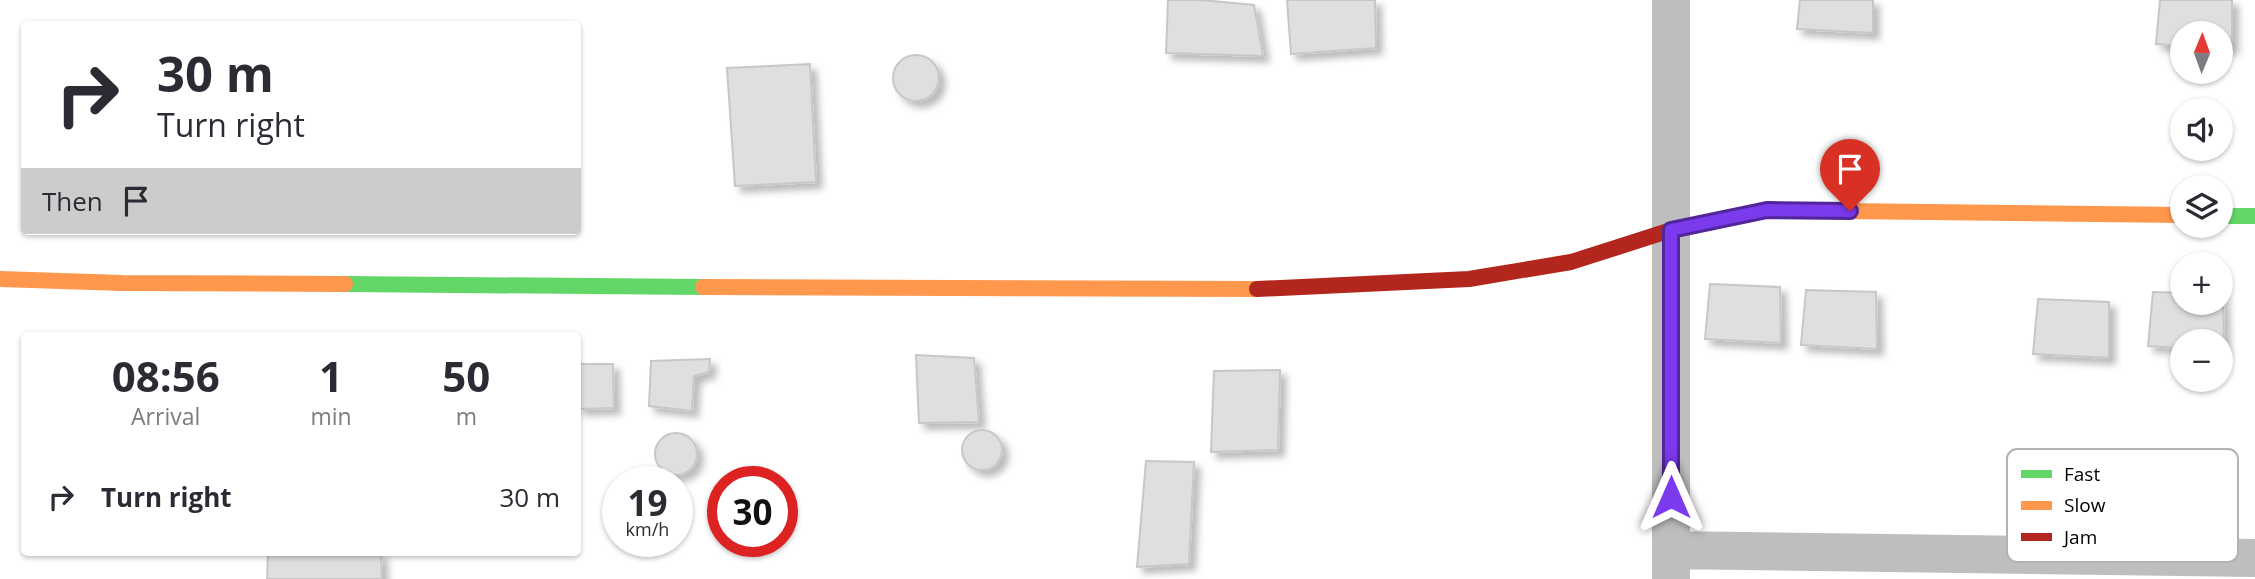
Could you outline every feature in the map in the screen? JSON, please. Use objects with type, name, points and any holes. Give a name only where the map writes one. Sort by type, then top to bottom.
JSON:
[{"type":"street","points":[[1671,0],[1671,565],[2007,561]]},
{"type":"street","points":[[0,279],[122,283],[1235,290],[1469,279],[1571,262],[1671,230],[1767,210],[2170,215]]},
{"type":"street","points":[[2233,216],[2255,216]]},
{"type":"building","points":[[1168,0],[1254,5],[1263,56],[1166,53]]},
{"type":"building","points":[[1287,0],[1375,0],[1376,48],[1291,54]]},
{"type":"building","points":[[1800,0],[1873,0],[1873,33],[1797,29]]},
{"type":"building","points":[[2160,0],[2232,0],[2232,21],[2170,21],[2170,45],[2156,44]]},
{"type":"building","points":[[916,55],[932,62],[939,78],[932,94],[916,101],[900,94],[893,78],[900,62]]},
{"type":"building","points":[[810,64],[816,182],[735,186],[727,68]]},
{"type":"building","points":[[1710,284],[1780,287],[1781,343],[1705,339]]},
{"type":"building","points":[[1806,290],[1876,292],[1877,349],[1801,345]]},
{"type":"building","points":[[2153,292],[2170,293],[2170,315],[2223,315],[2224,329],[2170,329],[2170,347],[2148,346]]},
{"type":"building","points":[[2038,299],[2109,302],[2109,358],[2033,354]]},
{"type":"building","points":[[916,355],[974,358],[979,422],[919,423]]},
{"type":"building","points":[[710,359],[709,372],[694,376],[692,411],[649,406],[651,361]]},
{"type":"building","points":[[581,364],[613,364],[614,408],[581,409]]},
{"type":"building","points":[[1280,370],[1278,450],[1211,452],[1214,371]]},
{"type":"building","points":[[982,430],[990,431],[996,436],[1001,442],[1001,458],[996,464],[990,469],[982,470],[974,469],[968,464],[963,458],[962,450],[963,442],[968,436],[974,431]]},
{"type":"building","points":[[668,435],[684,435],[691,439],[697,454],[693,466],[659,466],[657,462],[657,446],[661,439]]},
{"type":"building","points":[[1146,461],[1194,462],[1189,564],[1137,567]]},
{"type":"building","points":[[268,556],[381,556],[382,579],[267,579]]},
{"type":"traffic: fast","points":[[2233,216],[2255,216]]},
{"type":"traffic: fast","points":[[345,284],[703,287]]},
{"type":"traffic: slow","points":[[1711,222],[1767,210],[2170,215]]},
{"type":"traffic: slow","points":[[0,279],[122,283],[345,284]]},
{"type":"traffic: slow","points":[[703,287],[1257,289]]},
{"type":"traffic: jam","points":[[1257,289],[1469,279],[1571,262],[1671,230],[1711,222]]},
{"type":"route","points":[[1671,497],[1671,230],[1767,210],[1850,211]]}]
